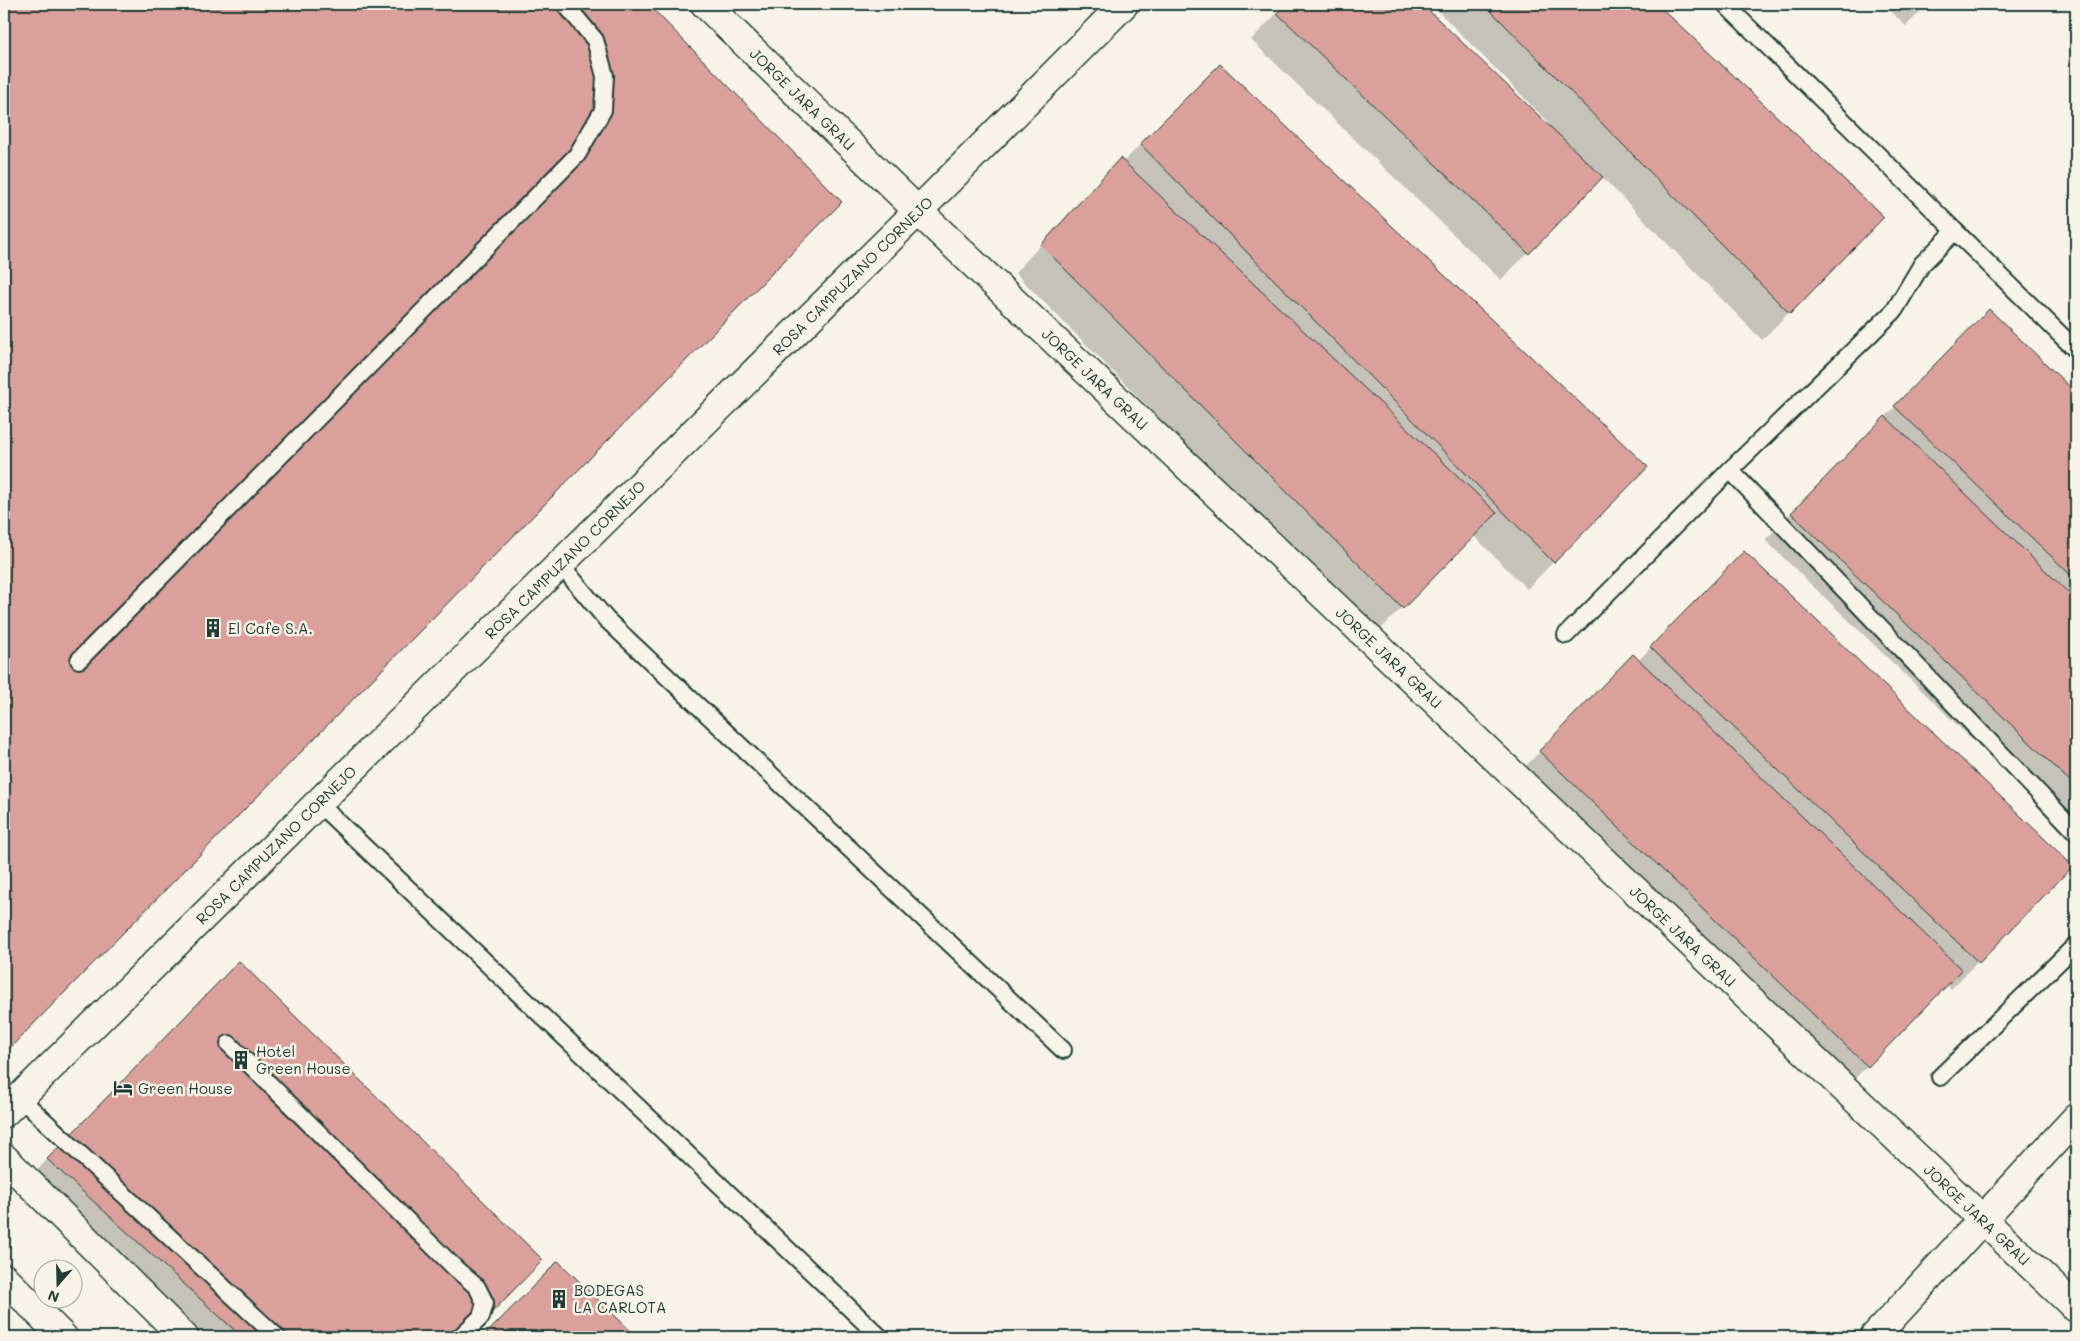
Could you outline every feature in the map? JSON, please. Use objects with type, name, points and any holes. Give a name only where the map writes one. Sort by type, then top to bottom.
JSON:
[{"type":"street","name":"JORGE JARA GRAU","points":[[705,4],[918,211],[1985,1219],[2076,1308]]},
{"type":"street","name":"ROSA CAMPUZANO CORNEJO","points":[[12,1106],[918,211],[1124,4]]},
{"type":"street","points":[[1874,1337],[1985,1219],[2076,1118]]},
{"type":"street","points":[[4,1158],[184,1337]]},
{"type":"street","points":[[4,1278],[63,1337]]},
{"type":"lane","points":[[79,660],[577,155],[603,110],[605,76],[595,40],[565,4]]},
{"type":"lane","points":[[1726,4],[2076,350]]},
{"type":"lane","points":[[1566,635],[1730,470],[1894,311],[1922,264],[1955,231]]},
{"type":"lane","points":[[1730,470],[2076,832]]},
{"type":"lane","points":[[560,564],[606,619],[1063,1050]]},
{"type":"lane","points":[[318,803],[880,1337]]},
{"type":"lane","points":[[1940,1077],[2076,945]]},
{"type":"lane","points":[[229,1044],[456,1269],[477,1287],[485,1303],[481,1317],[460,1337]]},
{"type":"lane","points":[[12,1106],[277,1337]]},
{"type":"building","name":"El Cafe S.A.","points":[[4,4],[648,4],[842,202],[4,1054]]},
{"type":"building","points":[[1285,4],[1422,4],[1603,177],[1529,254],[1277,13]]},
{"type":"building","points":[[1484,4],[1657,4],[1884,217],[1790,314]]},
{"type":"building","points":[[1220,64],[1648,467],[1554,563],[1140,144]]},
{"type":"building","points":[[1120,158],[1497,513],[1403,609],[1041,245]]},
{"type":"building","points":[[1989,309],[2076,393],[2076,580],[1894,406]]},
{"type":"building","points":[[1885,416],[2076,600],[2076,787],[1791,513]]},
{"type":"building","points":[[1744,551],[2073,866],[1979,963],[1650,647]]},
{"type":"building","points":[[1633,654],[1962,970],[1868,1067],[1539,751]]},
{"type":"building","name":"Hotel Green House","points":[[239,961],[543,1260],[468,1337],[242,1337],[47,1159]]},
{"type":"building","name":"BODEGAS LA CARLOTA","points":[[558,1261],[637,1337],[483,1337]]},
{"type":"place","name":"El Cafe S.A.","points":[[213,628]]},
{"type":"place","name":"Hotel Green House","points":[[241,1060]]},
{"type":"place","name":"Green House","points":[[123,1088]]},
{"type":"place","name":"BODEGAS LA CARLOTA","points":[[559,1299]]}]
